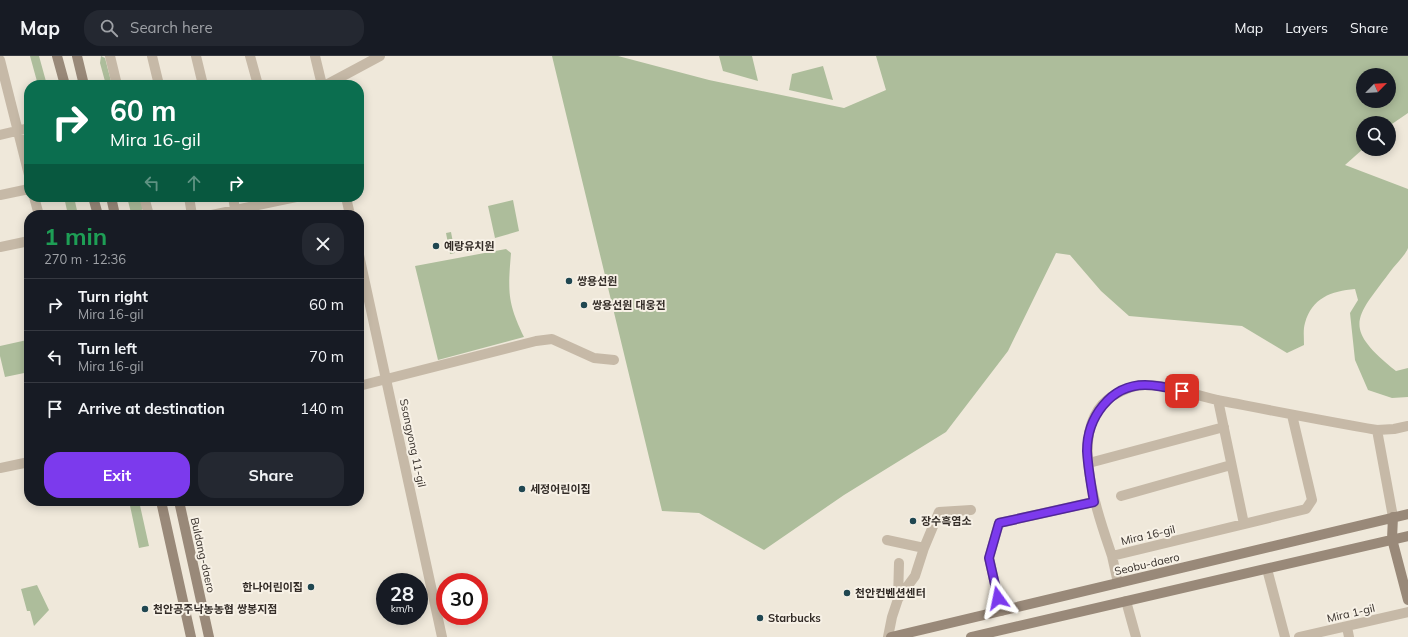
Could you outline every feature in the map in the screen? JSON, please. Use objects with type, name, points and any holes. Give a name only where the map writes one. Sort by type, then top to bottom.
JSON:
[{"type":"main road","points":[[58,56],[64,80]]},
{"type":"main road","points":[[77,56],[83,80]]},
{"type":"main road","points":[[162,506],[191,637]]},
{"type":"main road","name":"Buldang-daero","points":[[179,506],[209,637]]},
{"type":"main road","name":"Seobu-daero","points":[[889,637],[1408,514]]},
{"type":"main road","points":[[1393,517],[1392,539],[1408,600]]},
{"type":"main road","points":[[971,637],[1408,536]]},
{"type":"street","points":[[110,56],[116,80]]},
{"type":"street","points":[[152,56],[158,80]]},
{"type":"street","points":[[196,56],[202,80]]},
{"type":"street","points":[[250,56],[257,80]]},
{"type":"street","points":[[315,56],[321,80]]},
{"type":"street","points":[[335,80],[380,56]]},
{"type":"street","points":[[0,60],[3,87],[18,131],[24,155]]},
{"type":"street","points":[[0,135],[24,129]]},
{"type":"street","points":[[0,195],[24,190]]},
{"type":"street","points":[[244,210],[276,202]]},
{"type":"street","points":[[0,247],[24,242]]},
{"type":"street","name":"Ssangyong 11-gil","points":[[364,277],[442,637]]},
{"type":"street","points":[[364,385],[536,341],[552,339],[594,358],[614,360]]},
{"type":"street","name":"Mira 16-gil","points":[[1292,415],[1312,500],[1306,509],[1112,556],[1094,502],[1087,450],[1091,427],[1097,412],[1108,398],[1123,390],[1144,385],[1170,388],[1218,400],[1377,430],[1394,430],[1408,426]]},
{"type":"street","points":[[1218,400],[1244,524]]},
{"type":"street","points":[[1089,463],[1224,427]]},
{"type":"street","points":[[1377,430],[1393,517]]},
{"type":"street","points":[[0,468],[24,463]]},
{"type":"street","points":[[1121,496],[1231,466]]},
{"type":"street","points":[[1001,611],[989,558],[999,523],[1094,502]]},
{"type":"street","points":[[898,599],[915,576],[924,548],[939,512],[971,510]]},
{"type":"street","points":[[887,540],[924,548]]},
{"type":"street","points":[[1112,556],[1118,583]]},
{"type":"street","points":[[889,637],[892,617],[898,599],[899,563]]},
{"type":"street","points":[[1267,569],[1285,637]]},
{"type":"street","points":[[1126,602],[1136,637]]},
{"type":"street","name":"Mira 1-gil","points":[[1299,637],[1348,632],[1408,612]]},
{"type":"green space","points":[[30,56],[39,56],[46,80],[37,80]]},
{"type":"green space","points":[[101,56],[105,58],[111,80],[105,80],[100,63]]},
{"type":"green space","points":[[552,56],[618,56],[709,80],[844,108],[886,90],[876,56],[1408,56],[1408,113],[1396,121],[1396,116],[1356,116],[1356,155],[1345,165],[1408,189],[1408,248],[1370,299],[1363,311],[1360,321],[1361,332],[1367,343],[1378,356],[1396,371],[1408,368],[1408,397],[1392,398],[1368,390],[1355,360],[1350,313],[1358,300],[1355,289],[1330,294],[1312,307],[1305,323],[1304,345],[1287,353],[1242,326],[1129,316],[1101,291],[1070,255],[1056,253],[1008,351],[946,432],[844,495],[764,550],[699,513],[662,511]]},
{"type":"green space","points":[[719,56],[752,56],[758,81],[723,71]]},
{"type":"green space","points":[[823,66],[833,100],[789,90],[792,74]]},
{"type":"green space","points":[[513,200],[519,231],[495,238],[488,206]]},
{"type":"green space","points":[[65,202],[75,202],[77,210],[67,210]]},
{"type":"green space","points":[[128,202],[141,202],[143,208],[142,210],[130,210]]},
{"type":"green space","points":[[451,232],[455,253],[450,254],[446,233]]},
{"type":"green space","points":[[506,249],[511,253],[509,277],[510,296],[514,314],[524,337],[438,360],[415,266]]},
{"type":"green space","points":[[24,341],[24,373],[5,377],[0,356],[0,346]]},
{"type":"green space","points":[[130,506],[140,506],[149,546],[139,548]]},
{"type":"green space","points":[[37,585],[49,610],[34,626],[30,611],[27,611],[21,589]]},
{"type":"place","name":"예랑유치원","points":[[436,246]]},
{"type":"place","name":"쌍용선원","points":[[569,281]]},
{"type":"place","name":"쌍용선원 대웅전","points":[[584,305]]},
{"type":"place","name":"세정어린이집","points":[[522,489]]},
{"type":"place","name":"장수흑염소","points":[[913,521]]},
{"type":"place","name":"한나어린이집","points":[[311,587]]},
{"type":"place","name":"천안컨벤션센터","points":[[847,593]]},
{"type":"place","name":"천안공주낙농농협 쌍봉지점","points":[[145,609]]},
{"type":"place","name":"Starbucks","points":[[760,618]]},
{"type":"route","points":[[998,598],[989,558],[999,523],[1094,502],[1087,450],[1091,427],[1097,412],[1108,398],[1123,390],[1144,385],[1182,391]]}]
